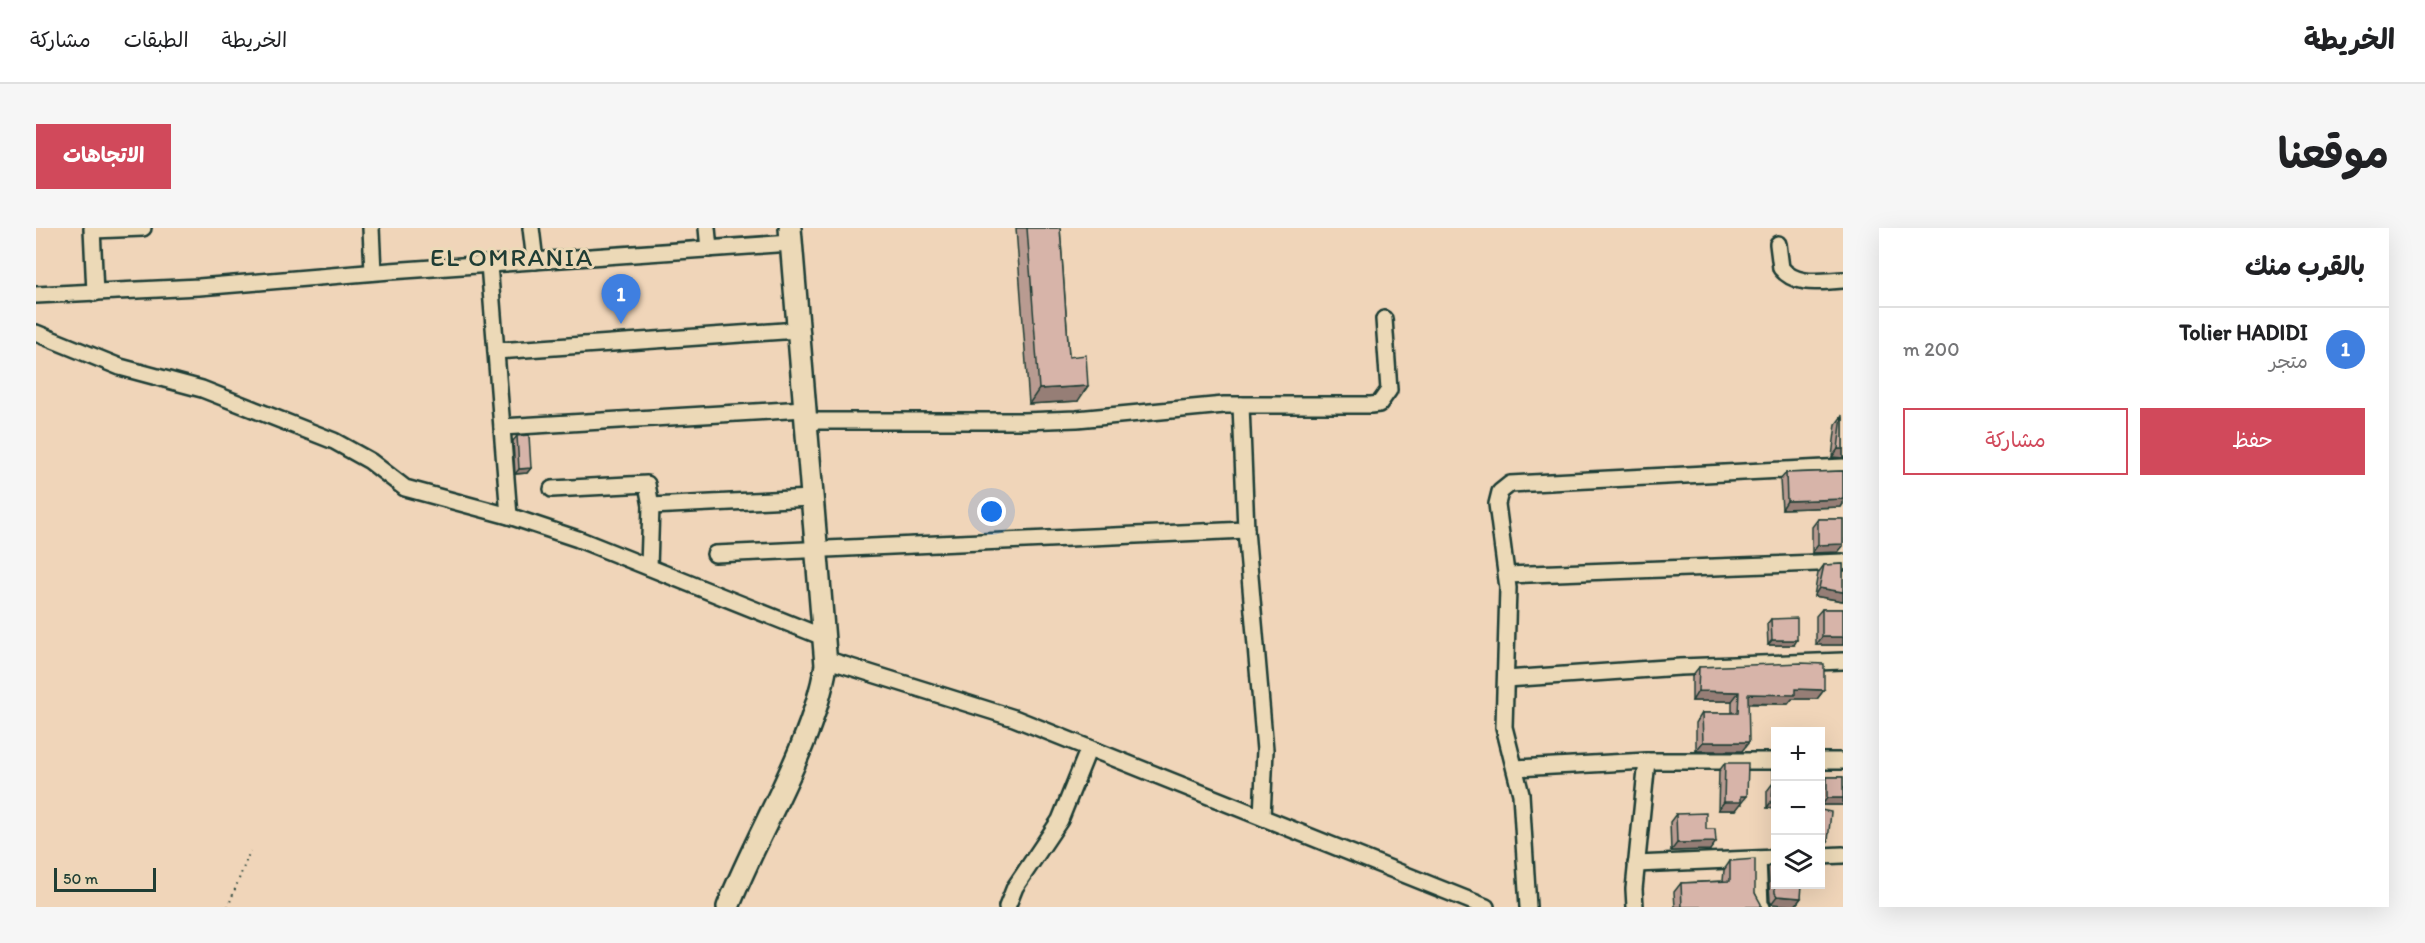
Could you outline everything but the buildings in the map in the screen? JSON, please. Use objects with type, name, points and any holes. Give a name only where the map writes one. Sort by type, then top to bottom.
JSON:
[{"type":"street","points":[[95,293],[93,229],[143,228]]},
{"type":"street","points":[[371,228],[373,272]]},
{"type":"street","points":[[531,228],[535,261]]},
{"type":"street","points":[[707,228],[709,249]]},
{"type":"street","points":[[36,296],[199,287],[373,272],[709,249],[790,236],[825,659],[821,694],[807,731],[728,907]]},
{"type":"street","points":[[1778,244],[1782,268],[1793,279],[1802,281],[1843,280]]},
{"type":"street","points":[[489,264],[509,516]]},
{"type":"street","points":[[502,427],[805,415],[1023,421],[1241,405],[1379,404],[1389,390],[1384,319]]},
{"type":"street","points":[[496,351],[798,330]]},
{"type":"street","points":[[36,333],[120,367],[202,389],[334,441],[370,461],[405,488],[509,516],[578,539],[823,637]]},
{"type":"street","points":[[1241,405],[1246,530],[1265,750],[1262,817]]},
{"type":"street","points":[[1528,907],[1521,794],[1504,727],[1507,575],[1497,504],[1500,492],[1510,484],[1843,467]]},
{"type":"street","points":[[552,489],[647,484],[651,506],[649,567]]},
{"type":"street","points":[[651,506],[811,498]]},
{"type":"street","points":[[715,554],[1246,530]]},
{"type":"street","points":[[1507,575],[1843,562]]},
{"type":"street","points":[[825,659],[1014,718],[1486,907]]},
{"type":"street","points":[[1506,679],[1680,667],[1843,661]]},
{"type":"street","points":[[1007,907],[1015,887],[1060,820],[1089,748]]},
{"type":"street","points":[[1515,768],[1647,761],[1771,761]]},
{"type":"street","points":[[1635,907],[1636,864],[1647,761]]},
{"type":"street","points":[[1825,761],[1843,761]]},
{"type":"street","points":[[1825,856],[1843,855]]},
{"type":"street","points":[[1636,864],[1771,858]]},
{"type":"street","points":[[1758,859],[1760,905],[1762,907]]},
{"type":"path","points":[[228,907],[250,851]]},
{"type":"place","name":"Tolier HADIDI","points":[[621,324]]},
{"type":"district","name":"EL OMRANIA","points":[[512,257]]}]
